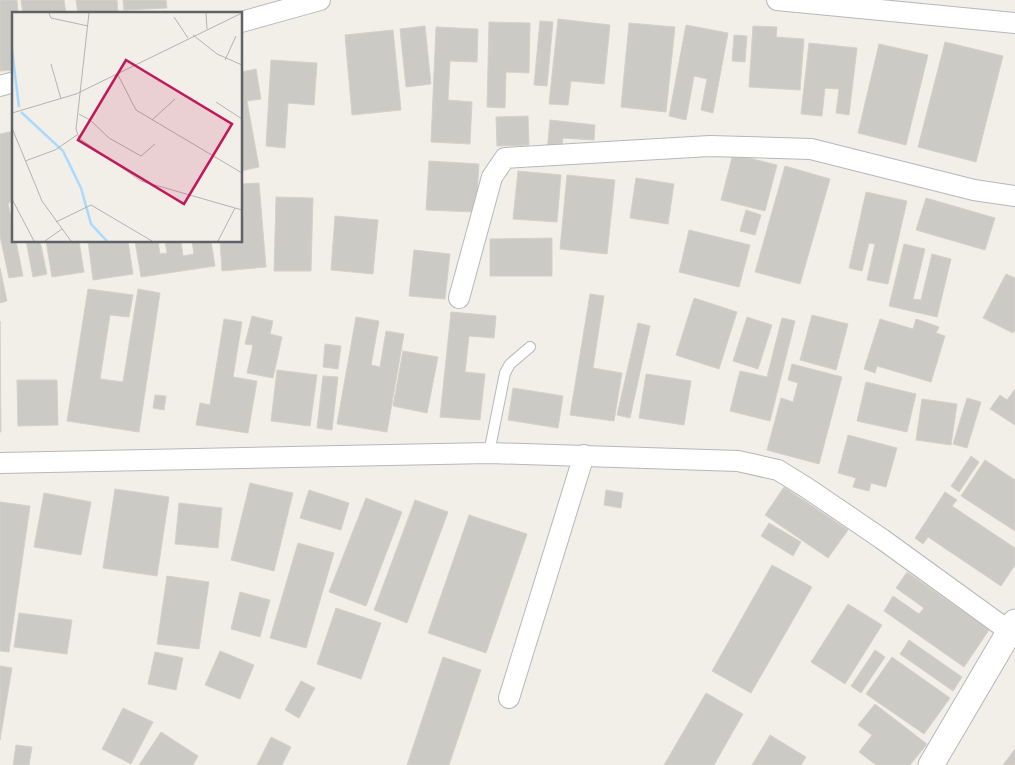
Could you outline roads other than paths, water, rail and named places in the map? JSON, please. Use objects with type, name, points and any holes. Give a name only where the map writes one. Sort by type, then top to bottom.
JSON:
[{"type":"street","points":[[242,22],[320,0]]},
{"type":"street","points":[[777,0],[1015,23]]},
{"type":"street","points":[[458,298],[492,177],[505,158],[710,146],[811,149],[974,190],[1015,196]]},
{"type":"street","points":[[0,463],[489,453],[738,461],[778,470],[1012,626],[930,765]]},
{"type":"street","points":[[509,698],[584,455]]},
{"type":"lane","points":[[489,453],[505,373],[510,364],[530,347]]}]
